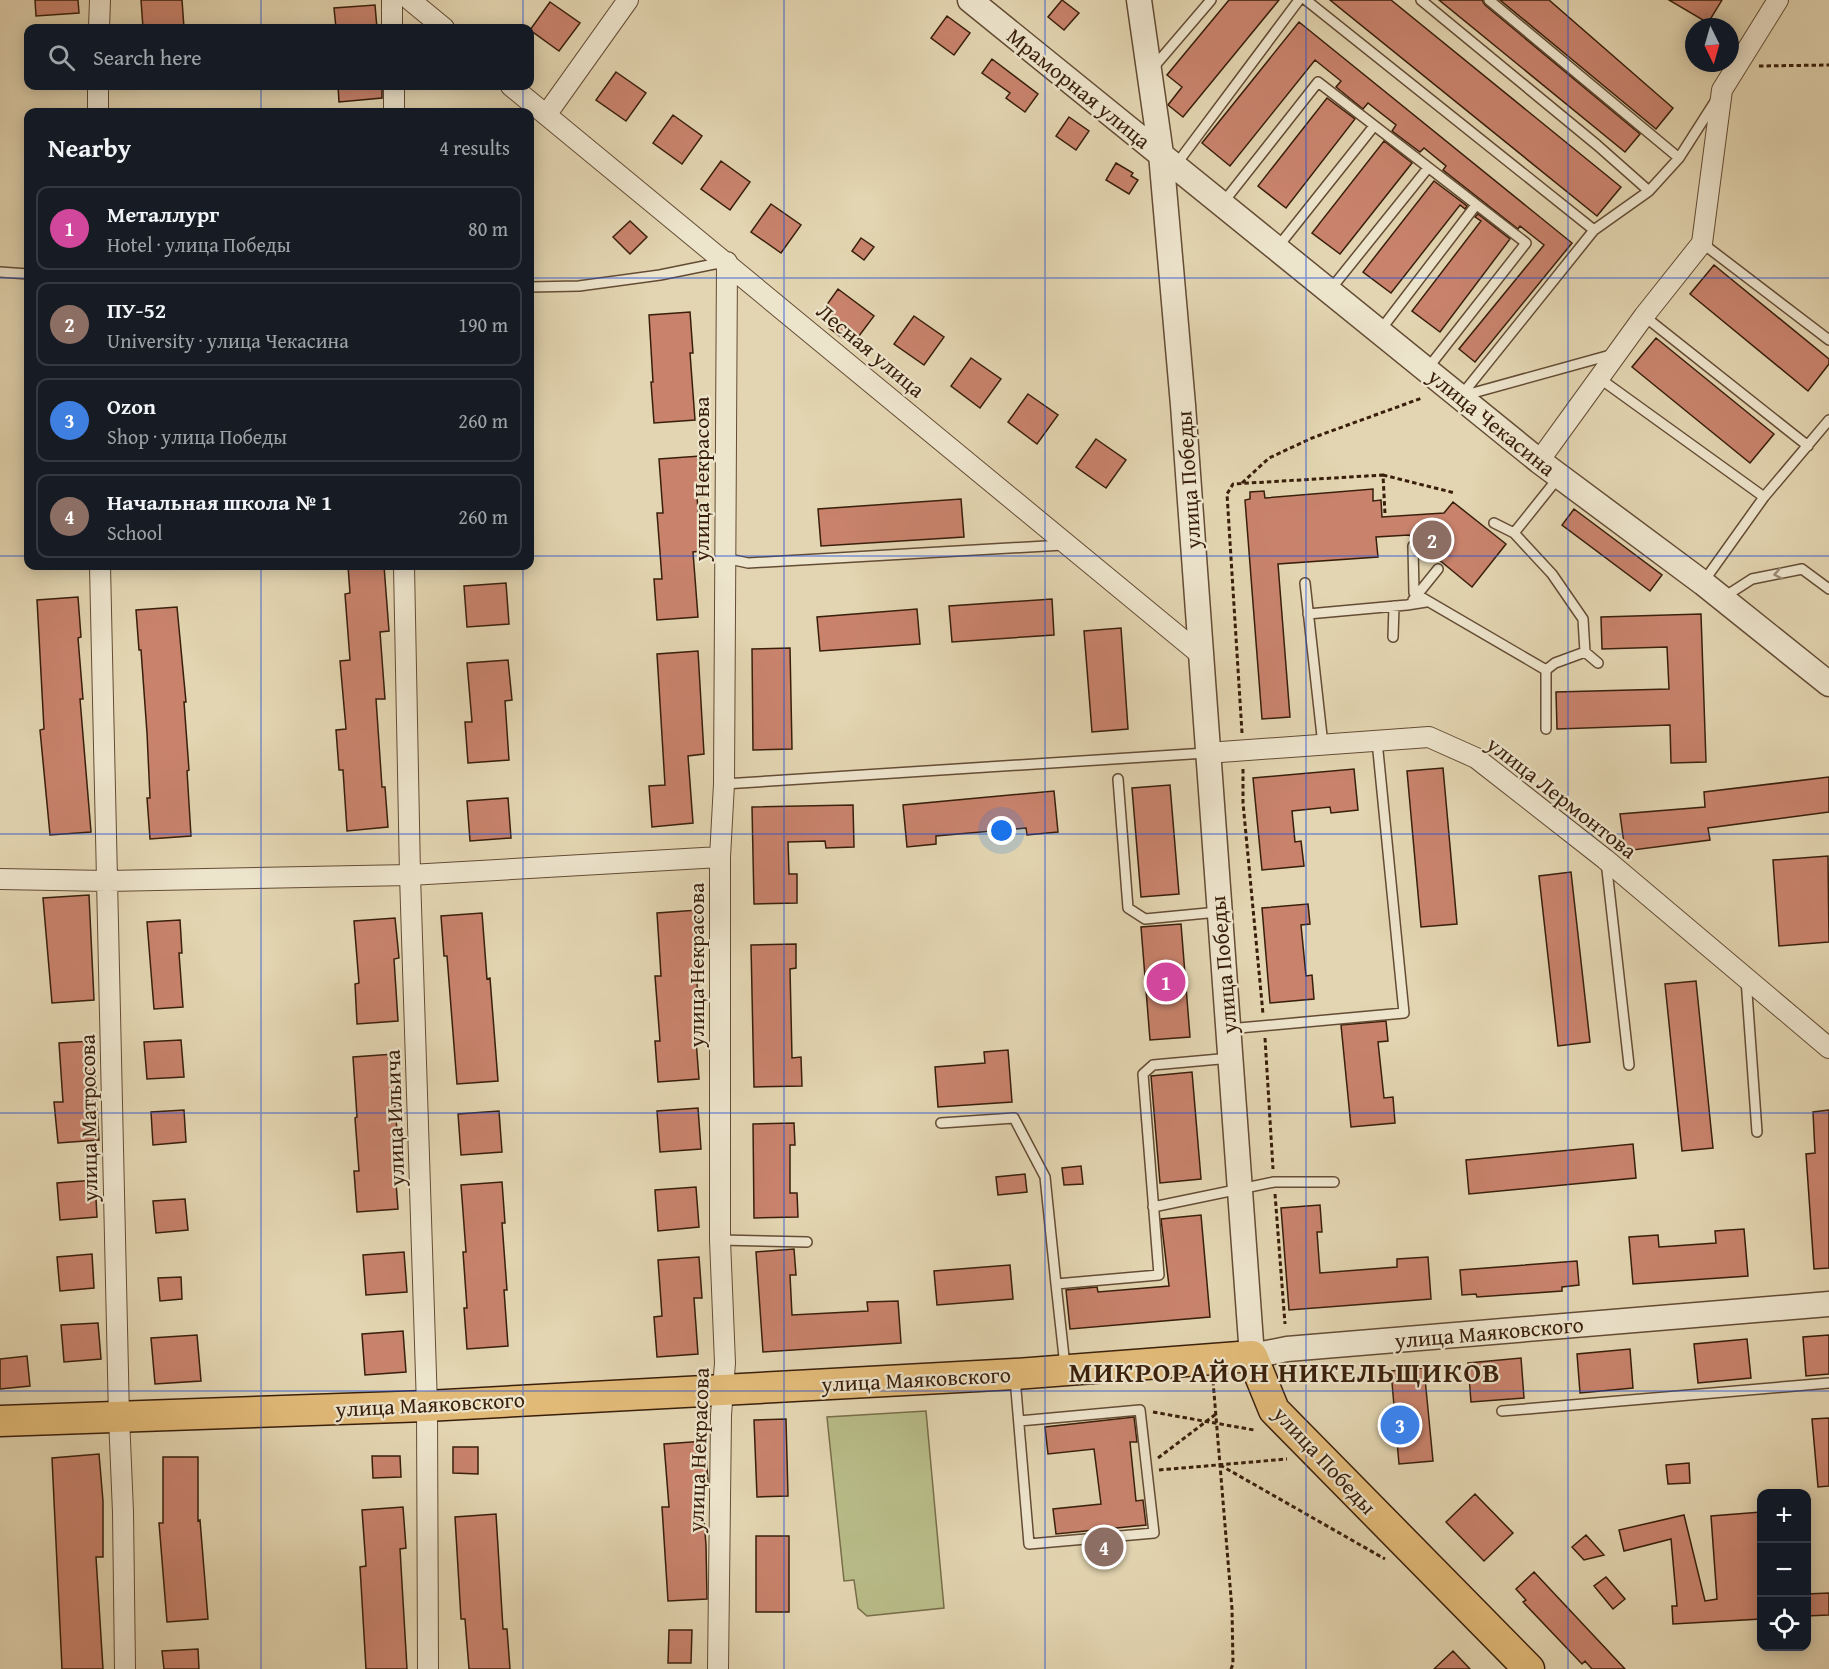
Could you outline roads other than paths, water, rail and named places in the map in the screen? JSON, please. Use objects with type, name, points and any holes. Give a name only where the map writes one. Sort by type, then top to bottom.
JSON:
[{"type":"main road","name":"улица Маяковского","points":[[0,1421],[427,1406],[1065,1371],[1252,1356]]},
{"type":"main road","name":"улица Победы","points":[[1252,1356],[1274,1410],[1529,1669]]},
{"type":"street","points":[[99,24],[100,0]]},
{"type":"street","points":[[392,0],[392,24]]},
{"type":"street","points":[[410,0],[439,24]]},
{"type":"street","points":[[546,115],[628,0]]},
{"type":"street","name":"Мраморная улица","points":[[970,0],[1168,160]]},
{"type":"street","name":"улица Победы","points":[[1139,0],[1148,73],[1168,160],[1218,912],[1231,1058],[1252,1356]]},
{"type":"street","points":[[1539,461],[1644,316],[1702,243],[1722,90],[1778,0]]},
{"type":"street","points":[[98,90],[98,108]]},
{"type":"street","points":[[394,90],[394,108]]},
{"type":"street","name":"Лесная улица","points":[[516,90],[727,261],[1200,654]]},
{"type":"street","name":"улица Чекасина","points":[[1168,160],[1539,461],[1723,598],[1829,684]]},
{"type":"street","name":"улица Некрасова","points":[[718,1669],[722,1389],[725,1364],[720,1240],[720,857],[724,784],[727,261]]},
{"type":"street","name":"улица Матросова","points":[[100,570],[125,1669]]},
{"type":"street","name":"улица Ильича","points":[[404,570],[410,875],[427,1406],[428,1669]]},
{"type":"street","name":"улица Лермонтова","points":[[1207,753],[1429,737],[1476,758],[1605,859],[1829,1048]]},
{"type":"street","points":[[0,879],[107,881],[410,875],[720,857]]},
{"type":"street","name":"улица Маяковского","points":[[1252,1356],[1287,1349],[1829,1304]]},
{"type":"lane","points":[[1148,73],[1211,0]]},
{"type":"lane","points":[[1168,160],[1299,0]]},
{"type":"lane","points":[[1306,0],[1594,230]]},
{"type":"lane","points":[[1421,0],[1597,145],[1649,191]]},
{"type":"lane","points":[[1489,0],[1679,158]]},
{"type":"lane","points":[[1222,204],[1317,82],[1526,243],[1427,370]]},
{"type":"lane","points":[[1460,397],[1594,230],[1649,191],[1679,158],[1722,90]]},
{"type":"lane","points":[[1276,248],[1374,126]]},
{"type":"lane","points":[[1329,291],[1428,168]]},
{"type":"lane","points":[[1379,332],[1476,205]]},
{"type":"lane","points":[[1702,243],[1829,340]]},
{"type":"lane","points":[[534,287],[579,286],[660,275],[727,261]]},
{"type":"lane","points":[[0,272],[24,274]]},
{"type":"lane","points":[[1644,316],[1808,446]]},
{"type":"lane","points":[[1460,397],[1617,353]]},
{"type":"lane","points":[[1599,378],[1764,497]]},
{"type":"lane","points":[[1703,583],[1764,497],[1829,420]]},
{"type":"lane","points":[[1514,533],[1559,476]]},
{"type":"lane","points":[[1494,523],[1514,533],[1552,574],[1583,619],[1585,652],[1598,663]]},
{"type":"lane","points":[[724,558],[748,563],[1068,545]]},
{"type":"lane","points":[[1413,546],[1414,593],[1546,670]]},
{"type":"lane","points":[[1308,614],[1407,605],[1422,599],[1438,569]]},
{"type":"lane","points":[[1723,598],[1752,579],[1802,569],[1829,589]]},
{"type":"lane","points":[[1305,583],[1323,746]]},
{"type":"lane","points":[[1393,637],[1394,606]]},
{"type":"lane","points":[[1546,670],[1555,663],[1585,652]]},
{"type":"lane","points":[[1546,670],[1546,729]]},
{"type":"lane","points":[[1228,1029],[1404,1013],[1377,741]]},
{"type":"lane","points":[[724,784],[1207,753]]},
{"type":"lane","points":[[1118,779],[1128,908],[1145,919],[1218,912]]},
{"type":"lane","points":[[1605,859],[1629,1065]]},
{"type":"lane","points":[[1745,976],[1757,1132]]},
{"type":"lane","points":[[1056,1284],[1159,1275],[1143,1074],[1153,1065],[1231,1058]]},
{"type":"lane","points":[[941,1123],[1014,1118],[1045,1177],[1065,1371]]},
{"type":"lane","points":[[1153,1207],[1274,1182],[1334,1182]]},
{"type":"lane","points":[[720,1240],[807,1242]]},
{"type":"lane","points":[[1015,1374],[1029,1544],[1154,1533],[1140,1410],[1019,1421]]},
{"type":"lane","points":[[1502,1411],[1829,1383]]},
{"type":"place","name":"ПУ-52","points":[[1432,540]]},
{"type":"place","name":"Металлург","points":[[1166,982]]},
{"type":"place","name":"Ozon","points":[[1400,1425]]},
{"type":"place","name":"Начальная школа № 1","points":[[1104,1547]]},
{"type":"district","name":"МИКРОРАЙОН НИКЕЛЬЩИКОВ","points":[[1285,1372]]}]
